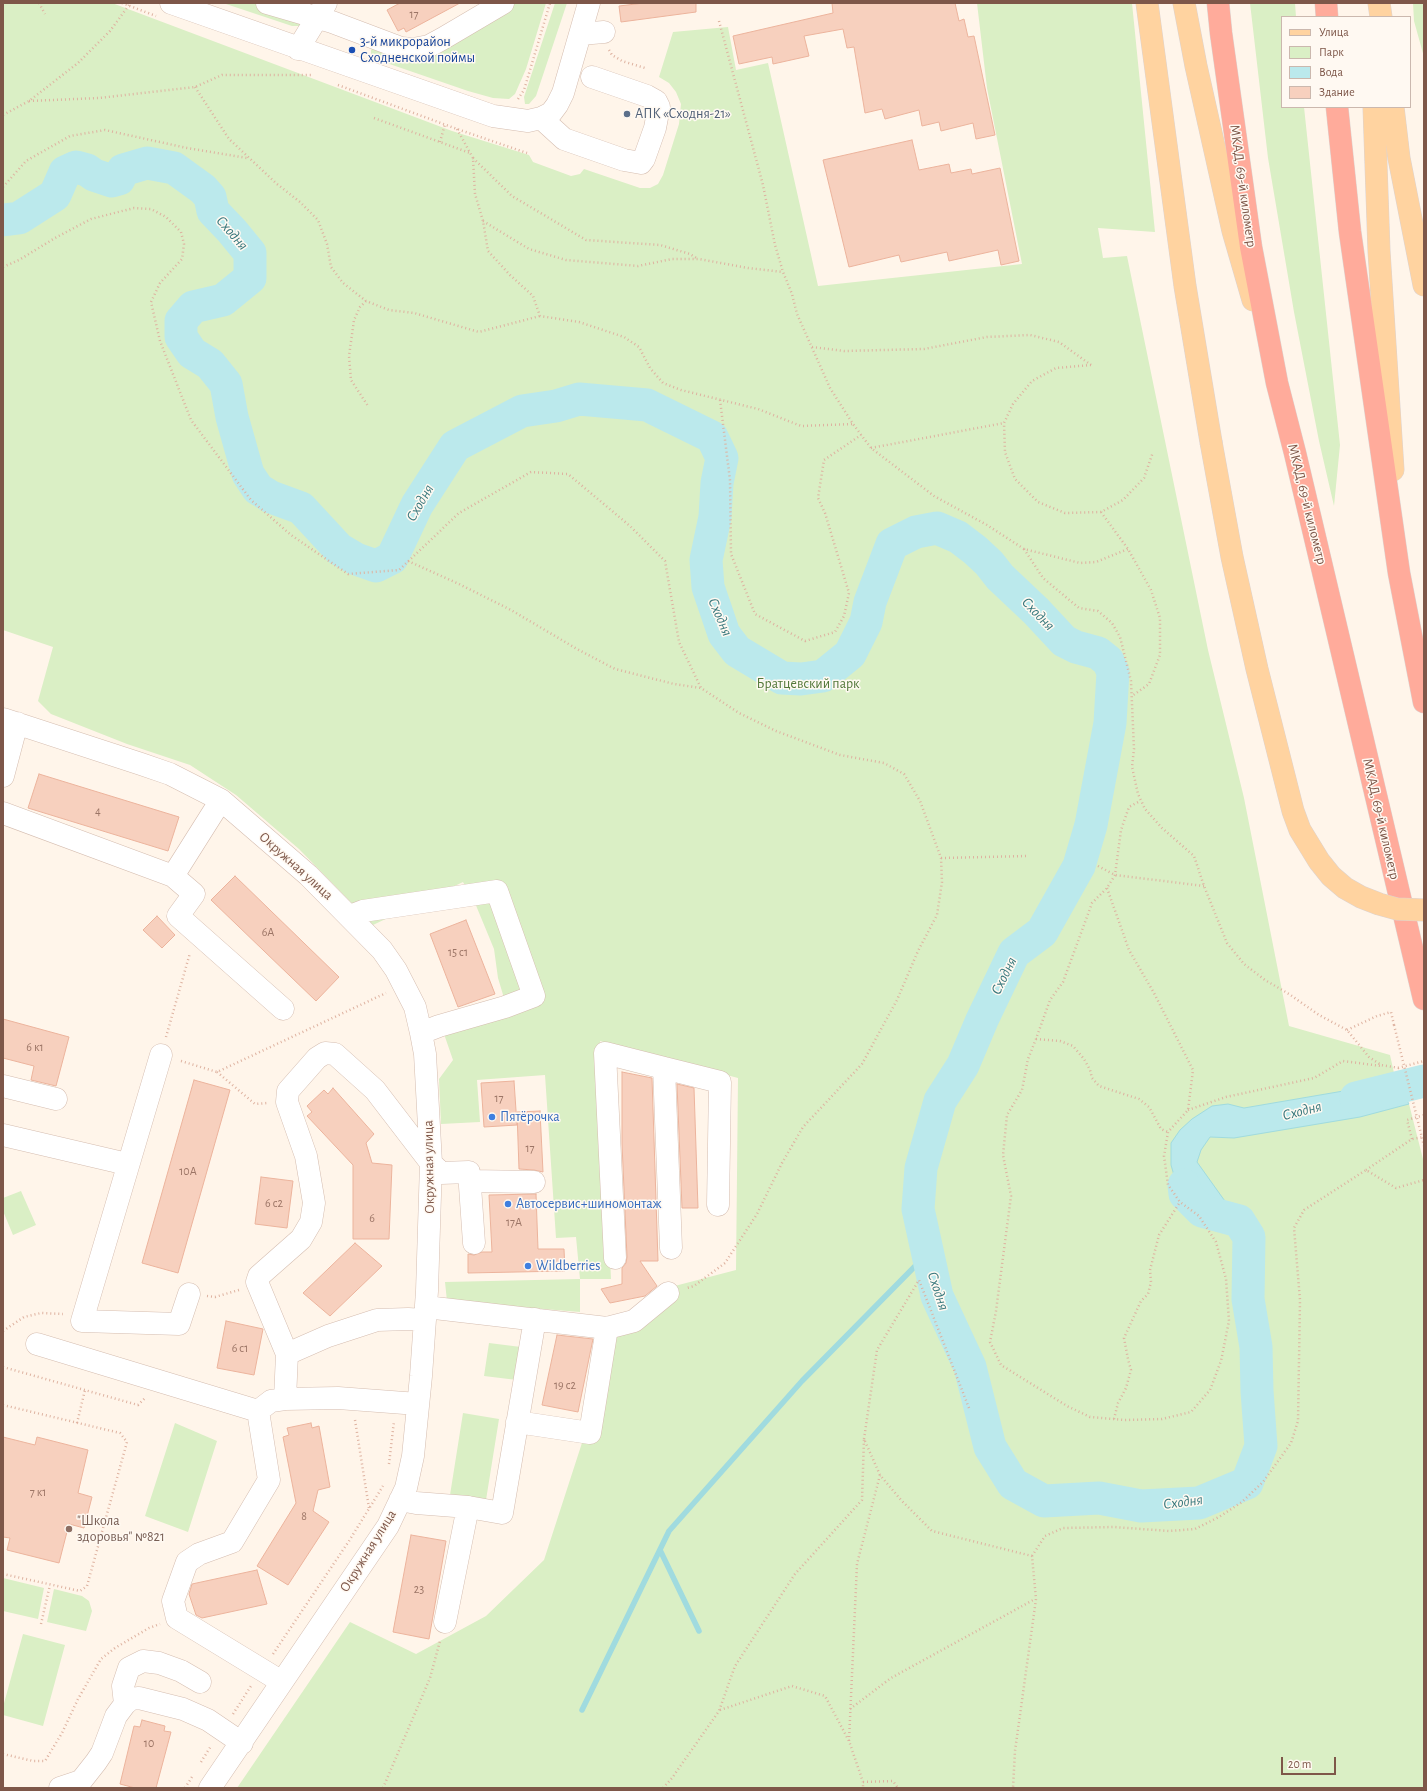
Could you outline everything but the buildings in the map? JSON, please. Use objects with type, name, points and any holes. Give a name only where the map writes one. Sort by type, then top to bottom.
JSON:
[{"type":"highway","name":"МКАД, 69-й километр","points":[[1218,3],[1251,247],[1277,383],[1306,498],[1424,999]]},
{"type":"highway","points":[[1326,3],[1327,16]]},
{"type":"highway","points":[[1337,108],[1350,232],[1399,574],[1424,702]]},
{"type":"main road","points":[[1147,3],[1185,286],[1211,442],[1232,557],[1257,669],[1293,811],[1300,830],[1319,861],[1331,876],[1345,888],[1361,897],[1379,904],[1397,909],[1424,910]]},
{"type":"main road","points":[[1184,3],[1196,66],[1233,231],[1277,383]]},
{"type":"main road","points":[[1371,3],[1372,16]]},
{"type":"main road","points":[[1379,3],[1381,16]]},
{"type":"main road","points":[[1374,108],[1380,259],[1399,574]]},
{"type":"main road","points":[[1393,108],[1399,158],[1424,285]]},
{"type":"street","points":[[171,3],[298,49],[493,116],[528,121],[541,118],[551,113],[557,105],[563,93],[589,3]]},
{"type":"street","points":[[267,3],[321,10],[400,48],[414,49],[429,46],[442,40],[503,3]]},
{"type":"street","points":[[298,49],[321,10]]},
{"type":"street","points":[[580,34],[604,32]]},
{"type":"street","points":[[541,118],[564,139],[624,160],[641,162],[644,159],[655,128],[659,107],[656,101],[647,96],[592,77]]},
{"type":"street","points":[[3,776],[10,721]]},
{"type":"street","name":"Окружная улица","points":[[10,721],[170,774],[221,800],[308,875],[382,950],[396,970],[415,1007],[425,1054],[431,1163],[425,1314],[414,1456],[406,1488],[388,1526],[210,1788]]},
{"type":"street","points":[[173,876],[221,800]]},
{"type":"street","points":[[3,813],[173,876],[194,894],[178,916],[282,1009]]},
{"type":"street","points":[[350,916],[363,911],[497,891],[534,996],[505,1007],[439,1026],[421,1033]]},
{"type":"street","points":[[289,1385],[287,1354],[257,1282],[259,1276],[301,1239],[311,1222],[314,1203],[306,1156],[287,1102],[288,1091],[317,1058],[325,1053],[335,1054],[375,1090],[431,1163],[441,1173],[469,1172],[474,1243]]},
{"type":"street","points":[[614,1258],[605,1053],[720,1082],[718,1205]]},
{"type":"street","points":[[161,1055],[127,1164],[82,1321],[179,1324],[189,1294]]},
{"type":"street","points":[[664,1068],[671,1248]]},
{"type":"street","points":[[3,1086],[56,1099]]},
{"type":"street","points":[[3,1135],[127,1164]]},
{"type":"street","points":[[470,1181],[534,1182]]},
{"type":"street","points":[[287,1354],[328,1336],[377,1320],[408,1319],[425,1314],[534,1319],[607,1328],[634,1321],[668,1293]]},
{"type":"street","points":[[400,1500],[416,1504],[468,1508],[502,1513],[534,1319]]},
{"type":"street","points":[[517,1422],[590,1433],[607,1328]]},
{"type":"street","points":[[37,1344],[258,1411]]},
{"type":"street","points":[[258,1411],[289,1385]]},
{"type":"street","points":[[289,1385],[351,1399],[418,1404]]},
{"type":"street","points":[[258,1411],[269,1480],[232,1542],[199,1554],[187,1562],[173,1602],[177,1618],[282,1682]]},
{"type":"street","points":[[446,1622],[468,1508]]},
{"type":"street","points":[[125,1704],[123,1686],[129,1668],[143,1661],[159,1663],[181,1671],[200,1682]]},
{"type":"street","points":[[60,1788],[81,1781],[102,1754],[116,1716],[131,1699],[139,1698],[183,1708],[208,1720],[242,1743]]},
{"type":"path","points":[[39,3],[45,14]]},
{"type":"path","points":[[3,114],[29,101],[78,63],[110,31],[128,5]]},
{"type":"path","points":[[719,21],[783,272],[792,294],[797,314],[830,388],[870,448],[934,496],[988,525],[1024,549],[1080,563],[1096,562],[1128,549]]},
{"type":"path","points":[[29,101],[99,98],[195,87],[222,76],[311,75]]},
{"type":"path","points":[[195,87],[229,139],[248,158],[300,202],[318,220],[327,244],[331,267],[343,283],[366,302],[389,310],[414,313],[479,332],[540,316],[579,322],[624,336],[639,347],[650,368],[663,384],[681,390],[758,409],[801,426],[853,424]]},
{"type":"path","points":[[374,118],[471,154]]},
{"type":"path","points":[[440,142],[445,124]]},
{"type":"path","points":[[457,129],[473,158],[512,196],[586,240],[660,245],[690,254],[699,259]]},
{"type":"path","points":[[3,188],[26,161],[70,136],[105,130],[187,148],[248,158]]},
{"type":"path","points":[[473,158],[475,194],[483,221],[488,251],[510,275],[533,296],[540,316]]},
{"type":"path","points":[[3,267],[19,260],[55,238],[91,219],[134,208],[151,209],[166,217],[181,232],[184,244],[182,259],[160,283],[151,302],[160,341],[191,420],[251,500],[291,535],[348,574],[399,570],[459,513],[531,472],[568,474],[630,526],[665,561],[679,642],[701,688]]},
{"type":"path","points":[[483,221],[529,249],[566,260],[638,266],[672,259],[699,259],[748,268],[783,272]]},
{"type":"path","points":[[366,302],[360,307],[354,320],[349,356],[351,380],[368,406]]},
{"type":"path","points":[[812,347],[844,351],[924,349],[987,337],[1030,335],[1059,342],[1091,365],[1056,368],[1032,381],[1013,404],[1004,423],[1005,452],[1016,479],[1038,502],[1065,513],[1101,512],[1123,500],[1144,478],[1154,452]]},
{"type":"path","points":[[720,400],[730,480],[731,554],[755,614],[805,640],[835,632],[844,616],[849,593],[825,513],[818,498],[824,460],[861,435]]},
{"type":"path","points":[[870,448],[1004,423]]},
{"type":"path","points":[[1101,512],[1128,549],[1151,590],[1160,618],[1160,655],[1149,684],[1132,696]]},
{"type":"path","points":[[1024,549],[1043,578],[1079,608],[1098,611],[1112,623],[1120,637],[1131,681],[1134,749],[1132,767],[1140,801],[1162,828],[1194,856],[1204,886],[1227,943],[1244,964],[1265,980],[1290,994],[1318,1015],[1347,1030],[1369,1057],[1381,1065],[1399,1068]]},
{"type":"path","points":[[408,561],[505,607],[615,669],[674,684],[701,688],[739,713],[776,731],[840,755],[884,763],[904,774],[920,801],[941,858],[942,882],[936,915],[918,951],[897,1000],[862,1064],[803,1127],[782,1163],[757,1214],[725,1263],[694,1286],[668,1293]]},
{"type":"path","points":[[1140,801],[1129,807],[1121,830],[1116,875],[1107,888],[1092,903],[1063,982],[1050,1000],[1028,1058],[1022,1090],[1007,1115],[1003,1155],[1010,1196],[996,1311],[990,1342],[1001,1365],[1034,1387],[1090,1417],[1114,1419],[1162,1419],[1191,1412],[1210,1390],[1221,1361],[1229,1321],[1226,1280],[1216,1242],[1200,1216],[1180,1202],[1168,1185],[1164,1156],[1168,1132],[1188,1110],[1226,1097],[1314,1078],[1343,1061],[1399,1068],[1424,1061]]},
{"type":"path","points":[[941,858],[1027,856]]},
{"type":"path","points":[[1098,866],[1116,875],[1204,886]]},
{"type":"path","points":[[1107,888],[1129,950],[1154,993],[1193,1070],[1188,1110]]},
{"type":"path","points":[[196,932],[161,1055],[217,1072],[255,1104],[287,1102]]},
{"type":"path","points":[[217,1072],[392,990]]},
{"type":"path","points":[[1347,1030],[1377,1016],[1391,1012],[1424,1146]]},
{"type":"path","points":[[1036,1039],[1060,1041],[1073,1046],[1084,1059],[1090,1070],[1092,1078],[1099,1086],[1139,1099],[1149,1107],[1161,1129],[1168,1132]]},
{"type":"path","points":[[1412,1140],[1407,1120],[1424,1115]]},
{"type":"path","points":[[1013,1788],[1015,1751],[1036,1599],[1032,1556],[1045,1536],[1063,1528],[1114,1526],[1169,1531],[1195,1529],[1219,1517],[1242,1502],[1263,1482],[1291,1442],[1298,1421],[1300,1300],[1294,1228],[1304,1210],[1412,1140],[1424,1137]]},
{"type":"path","points":[[1366,1170],[1396,1188],[1424,1180]]},
{"type":"path","points":[[1114,1419],[1118,1403],[1126,1388],[1132,1370],[1128,1359],[1124,1338],[1141,1301],[1148,1294],[1151,1282],[1150,1270],[1160,1235],[1180,1202]]},
{"type":"path","points":[[663,1788],[672,1778],[720,1711],[735,1666],[795,1574],[862,1500],[864,1439],[877,1350],[919,1280],[969,1408]]},
{"type":"path","points":[[215,1297],[245,1289]]},
{"type":"path","points":[[3,1331],[24,1317],[41,1313],[83,1315]]},
{"type":"path","points":[[3,1367],[138,1405]]},
{"type":"path","points":[[77,1423],[85,1390]]},
{"type":"path","points":[[351,1399],[369,1508]]},
{"type":"path","points":[[3,1405],[120,1433],[127,1442],[87,1586],[80,1591],[3,1574]]},
{"type":"path","points":[[864,1439],[880,1475],[901,1500],[932,1531],[1032,1556]]},
{"type":"path","points":[[849,1741],[857,1564],[880,1475]]},
{"type":"path","points":[[41,1624],[50,1585]]},
{"type":"path","points":[[850,1709],[891,1678],[1036,1599]]},
{"type":"path","points":[[3,1754],[33,1761],[45,1761],[62,1733],[78,1699],[101,1659],[115,1648],[149,1628],[177,1618]]},
{"type":"path","points":[[383,1788],[430,1678],[446,1622]]},
{"type":"path","points":[[720,1711],[792,1686],[825,1696],[849,1741],[863,1782],[862,1788]]},
{"type":"path","points":[[863,1782],[893,1781],[898,1788]]},
{"type":"green space","name":"Братцевский парк","points":[[3,3],[112,3],[452,131],[529,155],[533,162],[571,176],[580,174],[584,169],[640,188],[650,188],[658,184],[663,175],[679,124],[681,104],[676,92],[669,83],[659,77],[673,32],[728,27],[736,70],[768,63],[818,286],[1022,264],[987,88],[977,3],[1132,3],[1155,232],[1098,228],[1103,258],[1127,256],[1208,650],[1244,798],[1289,1026],[1390,1055],[1396,1082],[1409,1104],[1424,1163],[1424,1788],[237,1788],[350,1622],[416,1654],[486,1616],[544,1560],[617,1335],[667,1288],[736,1270],[738,1078],[600,1041],[611,1279],[580,1279],[576,1237],[556,1238],[545,1075],[477,1080],[480,1122],[441,1124],[439,1079],[453,1060],[444,1034],[507,1008],[498,978],[494,949],[475,903],[463,882],[373,925],[299,849],[236,795],[190,765],[127,744],[51,714],[38,701],[53,647],[3,630]]},
{"type":"green space","points":[[223,3],[257,3],[302,22],[299,26],[292,26]]},
{"type":"green space","points":[[514,3],[546,3],[526,69],[515,94],[509,99],[493,98],[468,91],[375,59],[371,55],[371,50],[374,47],[400,54]]},
{"type":"green space","points":[[555,3],[567,3],[536,96],[529,104],[525,104],[524,97]]},
{"type":"green space","points":[[1250,3],[1295,3],[1296,16],[1281,16],[1281,108],[1304,108],[1340,445],[1334,506],[1319,441],[1294,312],[1268,158]]},
{"type":"green space","points":[[1413,3],[1424,3],[1424,57],[1414,21]]},
{"type":"green space","points":[[21,1191],[36,1225],[13,1235],[3,1211],[3,1198]]},
{"type":"green space","points":[[580,1279],[580,1312],[447,1301],[445,1282]]},
{"type":"green space","points":[[489,1343],[521,1347],[517,1380],[484,1376]]},
{"type":"green space","points":[[463,1413],[499,1419],[486,1500],[450,1495]]},
{"type":"green space","points":[[175,1423],[217,1441],[188,1532],[145,1516]]},
{"type":"green space","points":[[3,1578],[44,1588],[38,1619],[3,1611]]},
{"type":"green space","points":[[54,1589],[82,1596],[89,1601],[92,1611],[86,1631],[47,1622]]},
{"type":"green space","points":[[23,1634],[65,1645],[43,1726],[3,1715],[3,1707]]},
{"type":"water","points":[[1396,1082],[1409,1104],[1360,1117],[1234,1138],[1210,1137],[1201,1150],[1197,1162],[1227,1204],[1206,1221],[1189,1206],[1178,1189],[1171,1165],[1171,1143],[1180,1130],[1192,1119],[1212,1106],[1228,1104],[1244,1108]]},
{"type":"waterway","name":"Сходня","points":[[3,220],[19,218],[55,195],[65,172],[76,167],[112,181],[119,179],[123,170],[147,163],[174,168],[203,189],[210,197],[213,211],[250,253],[250,278],[223,300],[193,307],[181,321],[181,337],[192,353],[210,364],[226,384],[232,417],[248,474],[258,489],[271,497],[301,508],[339,549],[356,559],[376,566],[392,558],[417,505],[455,446],[522,411],[556,406],[579,399],[647,405],[712,437],[722,458],[717,483],[715,517],[706,560],[708,587],[724,634],[737,651],[782,678],[801,679],[823,676],[850,654],[866,622],[870,602],[892,544],[916,532],[937,528],[958,537],[975,550],[1064,641],[1076,647],[1098,653],[1108,661],[1113,672],[1110,723],[1091,825],[1079,866],[1042,932],[1014,953],[982,1020],[963,1065],[940,1101],[921,1168],[918,1209],[937,1296],[970,1367],[990,1447],[1013,1484],[1044,1501],[1099,1498],[1141,1506],[1199,1503],[1247,1483],[1261,1446],[1257,1391],[1256,1347],[1248,1299],[1249,1237],[1239,1221],[1202,1211],[1185,1194],[1184,1185]]},
{"type":"waterway","name":"Сходня","points":[[1356,1098],[1424,1081]]},
{"type":"waterway","points":[[582,1710],[669,1531],[802,1381],[927,1254]]},
{"type":"waterway","points":[[660,1550],[699,1631]]},
{"type":"place","name":"3-й микрорайон Сходненской поймы","points":[[352,50]]},
{"type":"place","name":"АПК «Сходня-21»","points":[[627,114]]},
{"type":"place","name":"Пятёрочка","points":[[492,1117]]},
{"type":"place","name":"Автосервис+шиномонтаж","points":[[508,1204]]},
{"type":"place","name":"Wildberries","points":[[528,1266]]},
{"type":"place","name":"\"Школа здоровья\" №821","points":[[69,1529]]}]
